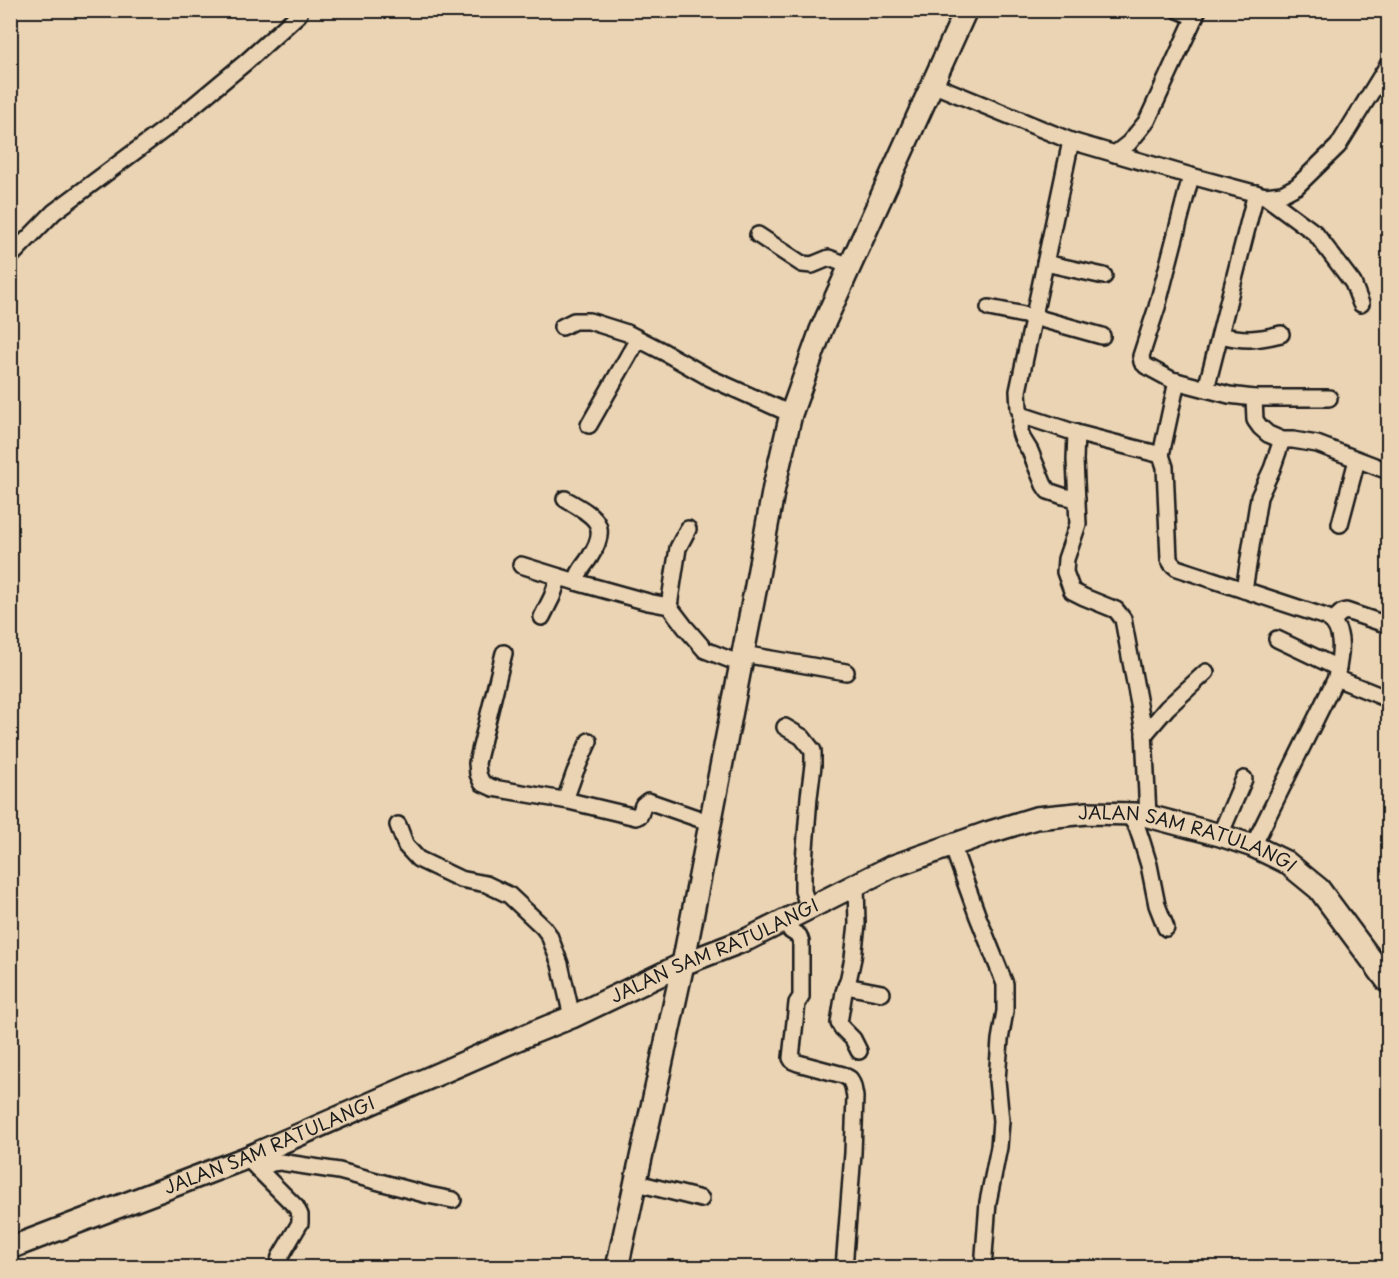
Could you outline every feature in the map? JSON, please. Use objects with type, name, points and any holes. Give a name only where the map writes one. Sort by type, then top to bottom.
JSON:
[{"type":"street","points":[[617,1268],[683,964],[774,487],[791,414],[821,330],[966,10]]},
{"type":"street","points":[[1115,154],[1129,143],[1147,121],[1196,14],[1178,10]]},
{"type":"street","points":[[10,257],[54,212],[169,126],[299,15]]},
{"type":"street","points":[[932,84],[1071,141],[1261,195],[1282,194],[1297,186],[1338,146],[1389,65]]},
{"type":"street","points":[[1071,141],[1018,391],[1018,408],[1021,415],[1022,438],[1044,485],[1048,491],[1077,499]]},
{"type":"street","points":[[1191,176],[1157,307],[1141,356],[1142,362],[1177,381],[1229,395],[1254,398],[1329,398]]},
{"type":"street","points":[[1261,195],[1315,233],[1353,283],[1361,304]]},
{"type":"street","points":[[1206,389],[1261,195]]},
{"type":"street","points":[[758,235],[802,264],[812,265],[829,258],[850,266]]},
{"type":"street","points":[[1045,263],[1104,276]]},
{"type":"street","points":[[989,308],[1034,317],[1102,336]]},
{"type":"street","points":[[562,327],[574,321],[589,321],[627,333],[710,378],[791,414]]},
{"type":"street","points":[[1220,335],[1235,339],[1261,339],[1281,334]]},
{"type":"street","points":[[589,425],[638,339]]},
{"type":"street","points":[[1177,381],[1161,455],[1165,467],[1169,559],[1172,564],[1177,568],[1326,617],[1337,626],[1339,636],[1340,658],[1337,673],[1253,846]]},
{"type":"street","points":[[1254,398],[1255,420],[1268,434],[1282,440],[1317,444],[1389,471]]},
{"type":"street","points":[[1021,415],[1076,433],[1161,455]]},
{"type":"street","points":[[1076,433],[1078,524],[1066,559],[1065,572],[1072,591],[1116,610],[1123,619],[1144,735],[1137,827],[1149,865],[1157,905],[1166,928]]},
{"type":"street","points":[[1244,590],[1259,497],[1282,440]]},
{"type":"street","points":[[1340,524],[1358,460]]},
{"type":"street","points":[[565,499],[591,515],[599,529],[595,548],[579,572],[576,582]]},
{"type":"street","points":[[669,606],[678,548],[688,529]]},
{"type":"street","points":[[521,566],[669,606],[705,650],[742,659],[846,672]]},
{"type":"street","points":[[542,617],[559,577]]},
{"type":"street","points":[[1332,621],[1346,611],[1389,625]]},
{"type":"street","points":[[1277,639],[1389,699]]},
{"type":"street","points":[[504,653],[477,763],[480,780],[485,786],[565,800],[636,817],[640,815],[643,805],[648,801],[711,823]]},
{"type":"street","points":[[1144,735],[1167,708],[1206,672]]},
{"type":"street","points":[[785,727],[802,737],[813,751],[803,874],[804,891],[809,908]]},
{"type":"street","points":[[565,800],[590,741]]},
{"type":"street","points":[[1220,836],[1244,779]]},
{"type":"street","name":"JALAN SAM RATULANGI","points":[[10,1248],[252,1163],[683,964],[748,939],[891,867],[1036,818],[1087,813],[1138,815],[1253,846],[1286,862],[1318,889],[1385,971]]},
{"type":"street","points":[[398,825],[406,846],[418,859],[460,879],[486,884],[509,896],[543,927],[549,935],[560,964],[572,1017]]},
{"type":"street","points":[[952,845],[1005,984],[1005,1011],[997,1080],[1001,1121],[988,1202],[982,1268]]},
{"type":"street","points":[[856,885],[857,924],[853,958],[842,999],[839,1023],[853,1039],[859,1051]]},
{"type":"street","points":[[789,918],[791,931],[799,936],[801,942],[801,997],[797,1003],[791,1058],[798,1063],[850,1079],[855,1097],[844,1268]]},
{"type":"street","points":[[846,986],[882,993]]},
{"type":"street","points":[[252,1163],[265,1165],[280,1162],[339,1171],[453,1200]]},
{"type":"street","points":[[252,1163],[296,1207],[300,1215],[300,1223],[280,1257],[277,1268]]},
{"type":"street","points":[[637,1183],[701,1199]]}]
